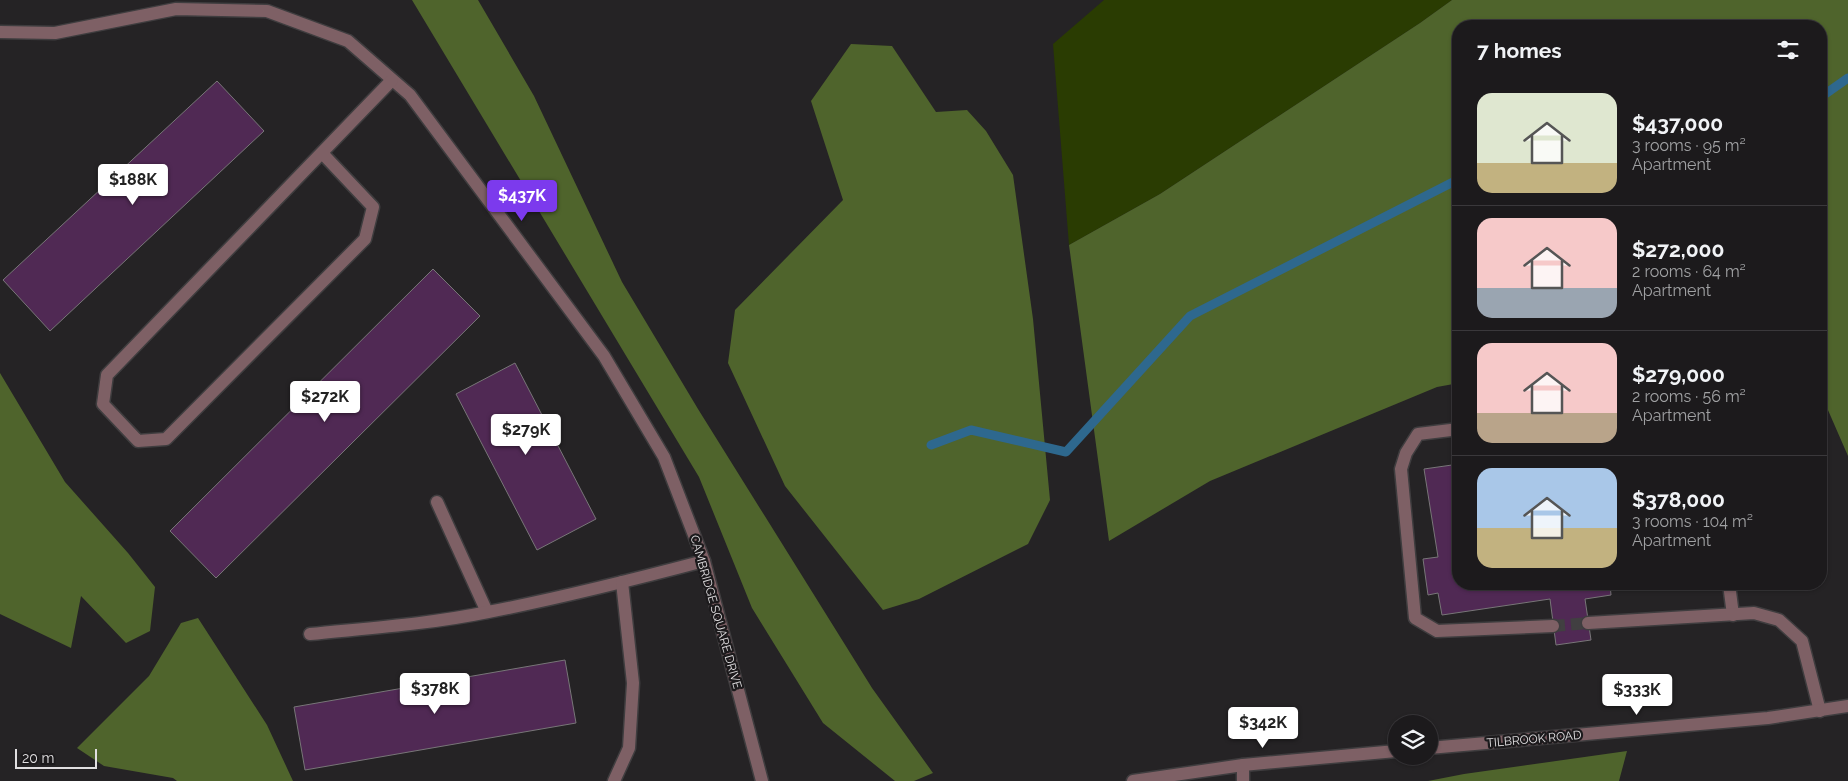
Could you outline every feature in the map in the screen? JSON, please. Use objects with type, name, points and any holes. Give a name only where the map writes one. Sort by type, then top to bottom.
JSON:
[{"type":"street","name":"CAMBRIDGE SQUARE DRIVE","points":[[0,32],[55,33],[176,9],[267,10],[348,41],[410,95],[604,356],[664,458],[699,544],[762,781]]},
{"type":"street","points":[[322,153],[373,207],[365,239],[166,439],[138,441],[103,404],[107,375],[392,80]]},
{"type":"street","points":[[1452,430],[1418,434],[1406,453],[1401,469],[1415,618],[1437,631],[1553,626]]},
{"type":"street","points":[[437,502],[487,612]]},
{"type":"street","points":[[310,634],[444,619],[487,612],[622,582],[704,561]]},
{"type":"street","points":[[614,781],[629,748],[633,683],[622,582]]},
{"type":"street","points":[[1730,590],[1733,615]]},
{"type":"street","points":[[1588,624],[1754,613],[1779,620],[1802,641],[1820,710]]},
{"type":"street","name":"TILBROOK ROAD","points":[[1438,747],[1768,718],[1848,706]]},
{"type":"street","points":[[1133,781],[1243,764],[1388,752]]},
{"type":"street","points":[[1243,764],[1244,781]]},
{"type":"green space","points":[[412,0],[478,0],[534,96],[622,282],[698,409],[872,688],[933,773],[914,781],[895,781],[823,723],[752,608],[699,477]]},
{"type":"green space","points":[[1104,0],[1452,0],[1160,194],[1069,245],[1053,44]]},
{"type":"green space","points":[[1452,0],[1848,0],[1848,456],[1827,408],[1827,20],[1452,20],[1452,384],[1437,387],[1210,481],[1109,541],[1069,245],[1160,194]]},
{"type":"green space","points":[[851,44],[892,46],[936,112],[967,110],[986,131],[1013,175],[1033,319],[1050,500],[1028,544],[919,599],[883,610],[785,486],[728,363],[735,310],[843,200],[811,101]]},
{"type":"green space","points":[[0,373],[65,482],[128,553],[155,587],[150,631],[126,643],[81,596],[71,648],[0,614]]},
{"type":"green space","points":[[198,618],[267,725],[293,781],[177,781],[173,778],[104,766],[77,748],[149,676],[181,623]]},
{"type":"green space","points":[[1627,751],[1619,781],[1428,781],[1464,774]]},
{"type":"building","points":[[217,81],[264,131],[50,331],[3,280]]},
{"type":"building","points":[[433,269],[480,316],[216,578],[170,531]]},
{"type":"building","points":[[515,363],[596,519],[537,550],[456,394]]},
{"type":"building","points":[[1452,465],[1452,590],[1611,590],[1611,595],[1585,599],[1591,640],[1556,645],[1550,599],[1442,615],[1438,593],[1428,595],[1423,559],[1438,557],[1424,469]]},
{"type":"building","points":[[565,660],[576,723],[305,770],[294,707]]},
{"type":"waterway","points":[[1827,93],[1848,78]]},
{"type":"waterway","points":[[931,445],[971,430],[1066,452],[1190,316],[1452,183]]},
{"type":"tunnel","points":[[1553,626],[1588,623]]}]
